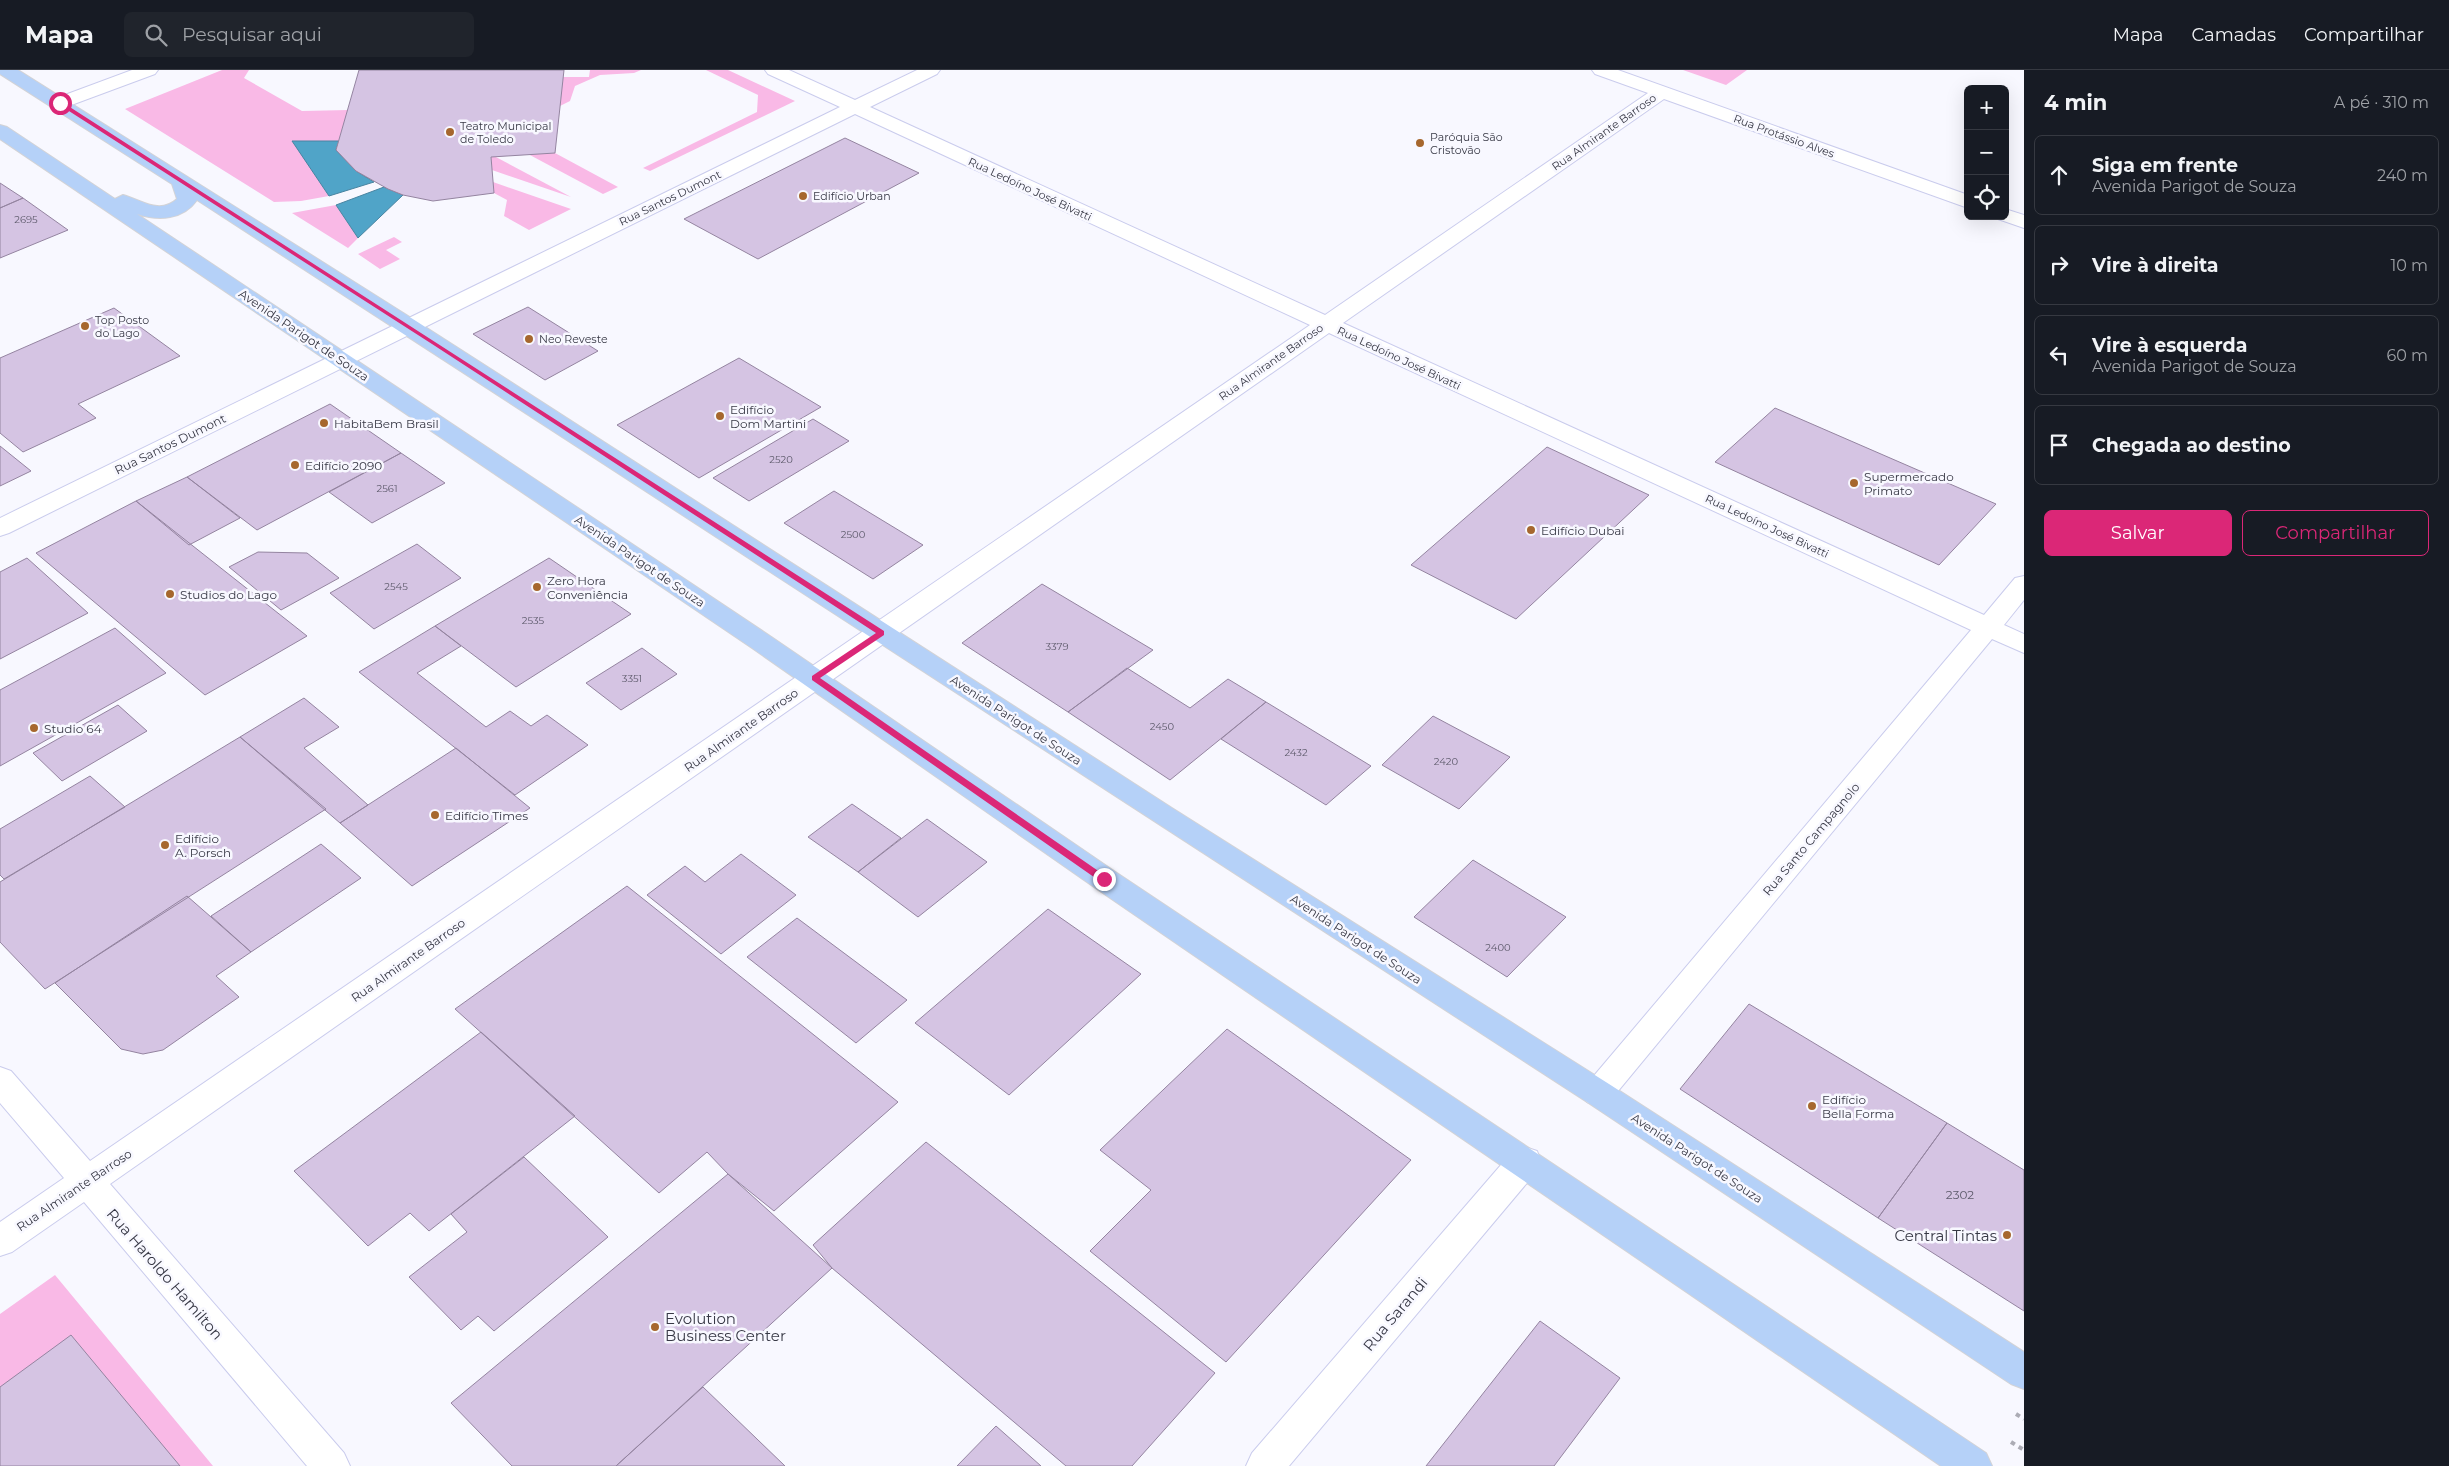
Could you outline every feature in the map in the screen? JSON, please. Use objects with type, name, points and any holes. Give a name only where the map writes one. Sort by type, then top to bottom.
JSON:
[{"type":"main road","name":"Avenida Parigot de Souza","points":[[6,70],[408,326],[881,633],[1598,1093],[2024,1372]]},
{"type":"main road","name":"Avenida Parigot de Souza","points":[[3,137],[32,152],[814,678],[1104,879],[1525,1161],[1973,1466]]},
{"type":"main road","points":[[32,152],[109,195],[146,212],[159,214],[181,207],[187,200],[181,182]]},
{"type":"street","points":[[60,103],[149,70]]},
{"type":"street","name":"Rua Ledoíno José Bivatti","points":[[774,70],[2024,644]]},
{"type":"street","name":"Rua Santos Dumont","points":[[0,528],[931,70]]},
{"type":"street","name":"Rua Protássio Alves","points":[[1601,70],[1964,201]]},
{"type":"street","name":"Rua Almirante Barroso","points":[[0,1241],[1662,92]]},
{"type":"street","points":[[2009,216],[2024,222]]},
{"type":"street","name":"Rua Santo Campagnolo","points":[[1598,1093],[2024,584]]},
{"type":"street","name":"Rua Haroldo Hamilton","points":[[0,1080],[86,1183],[331,1466]]},
{"type":"street","name":"Rua Sarandi","points":[[1266,1466],[1525,1161]]},
{"type":"shaded area","points":[[222,70],[249,70],[244,78],[302,111],[348,110],[339,141],[293,141],[329,196],[301,201],[274,202],[125,109]]},
{"type":"shaded area","points":[[590,70],[641,70],[634,73],[600,75],[575,86],[570,101],[560,106],[563,77],[589,77]]},
{"type":"shaded area","points":[[706,70],[728,70],[795,101],[650,171],[643,168],[757,112],[758,95]]},
{"type":"shaded area","points":[[1683,70],[1747,70],[1726,85]]},
{"type":"shaded area","points":[[555,153],[618,187],[603,194],[528,154]]},
{"type":"shaded area","points":[[494,156],[571,197],[492,170],[491,157]]},
{"type":"shaded area","points":[[493,182],[571,209],[529,230],[504,216],[507,200],[494,193]]},
{"type":"shaded area","points":[[336,205],[358,238],[348,248],[292,213]]},
{"type":"shaded area","points":[[394,237],[402,242],[386,250],[400,259],[380,269],[358,254]]},
{"type":"shaded area","points":[[55,1275],[213,1466],[0,1466],[0,1314]]},
{"type":"water","points":[[292,141],[339,141],[336,150],[356,171],[374,182],[329,196]]},
{"type":"water","points":[[384,187],[403,195],[358,238],[336,205]]},
{"type":"building","name":"Teatro Municipal de Toledo","points":[[359,70],[564,70],[555,153],[491,157],[494,193],[433,201],[403,195],[388,189],[356,171],[336,150]]},
{"type":"building","name":"Edifício Urban","points":[[845,138],[919,173],[758,259],[684,219]]},
{"type":"building","points":[[0,183],[23,198],[0,208]]},
{"type":"building","points":[[23,198],[68,230],[0,258],[0,208]]},
{"type":"building","points":[[528,307],[598,351],[545,380],[473,334]]},
{"type":"building","points":[[114,308],[180,356],[78,404],[96,418],[23,452],[0,433],[0,358]]},
{"type":"building","name":"Edifício Dom Martini","points":[[739,358],[821,407],[699,478],[617,425]]},
{"type":"building","name":"Edifício 2090","points":[[330,404],[401,453],[257,530],[187,477]]},
{"type":"building","name":"Supermercado Primato","points":[[1775,408],[1996,504],[1939,565],[1715,462]]},
{"type":"building","points":[[813,419],[849,441],[749,501],[713,478]]},
{"type":"building","points":[[0,446],[31,471],[0,486]]},
{"type":"building","name":"Edifício Dubai","points":[[1547,447],[1649,495],[1516,619],[1411,565]]},
{"type":"building","points":[[401,453],[445,483],[372,523],[329,492]]},
{"type":"building","points":[[187,477],[240,518],[189,545],[136,501]]},
{"type":"building","points":[[834,491],[923,545],[873,579],[784,523]]},
{"type":"building","name":"Studios do Lago","points":[[136,501],[307,636],[205,695],[36,553]]},
{"type":"building","points":[[417,544],[461,578],[374,629],[330,593]]},
{"type":"building","points":[[258,552],[307,553],[339,578],[281,610],[229,567]]},
{"type":"building","points":[[27,558],[88,613],[0,659],[0,572]]},
{"type":"building","points":[[549,558],[631,614],[516,687],[435,626]]},
{"type":"building","points":[[1042,584],[1153,650],[1068,712],[962,643]]},
{"type":"building","points":[[435,626],[461,646],[417,673],[486,727],[510,711],[531,726],[547,715],[588,745],[515,795],[359,672]]},
{"type":"building","name":"Studio 64","points":[[115,628],[166,673],[0,766],[0,690]]},
{"type":"building","points":[[642,648],[677,674],[621,710],[586,683]]},
{"type":"building","points":[[1127,668],[1190,708],[1228,679],[1266,702],[1170,780],[1068,712]]},
{"type":"building","points":[[304,698],[339,727],[304,748],[368,805],[340,823],[240,737]]},
{"type":"building","points":[[1266,702],[1371,766],[1326,805],[1221,739]]},
{"type":"building","points":[[118,705],[147,731],[62,781],[33,753]]},
{"type":"building","points":[[1433,716],[1510,757],[1459,809],[1382,765]]},
{"type":"building","name":"Edifício A. Porsch","points":[[240,737],[326,809],[45,989],[0,942],[0,882]]},
{"type":"building","name":"Edifício Times","points":[[456,748],[530,808],[412,886],[340,823]]},
{"type":"building","points":[[90,776],[125,807],[4,879],[0,875],[0,829]]},
{"type":"building","points":[[852,804],[901,838],[858,872],[808,837]]},
{"type":"building","points":[[927,819],[987,862],[918,917],[858,872]]},
{"type":"building","points":[[321,844],[361,878],[251,952],[211,916]]},
{"type":"building","points":[[741,854],[796,895],[721,954],[647,895],[685,866],[705,882]]},
{"type":"building","points":[[1473,860],[1566,917],[1507,977],[1414,917]]},
{"type":"building","points":[[627,886],[898,1102],[774,1211],[728,1174],[707,1152],[659,1193],[455,1009]]},
{"type":"building","points":[[187,896],[251,952],[216,976],[239,997],[163,1050],[143,1054],[121,1049],[55,983]]},
{"type":"building","points":[[1048,909],[1141,974],[1009,1095],[915,1023]]},
{"type":"building","points":[[797,918],[907,1000],[856,1043],[747,957]]},
{"type":"building","name":"Edifício Bella Forma","points":[[1749,1004],[1947,1123],[1878,1218],[1680,1089]]},
{"type":"building","points":[[1227,1029],[1411,1160],[1226,1362],[1090,1251],[1151,1190],[1100,1150]]},
{"type":"building","points":[[481,1032],[575,1116],[429,1231],[410,1213],[368,1246],[294,1171]]},
{"type":"building","points":[[1947,1123],[2024,1170],[2024,1311],[1878,1218]]},
{"type":"building","points":[[926,1142],[1215,1373],[1132,1466],[1066,1466],[832,1268],[813,1245]]},
{"type":"building","points":[[524,1157],[608,1237],[494,1331],[478,1316],[461,1330],[409,1277],[467,1232],[451,1214]]},
{"type":"building","name":"Evolution Business Center","points":[[728,1174],[832,1268],[616,1466],[512,1466],[451,1403]]},
{"type":"building","points":[[1540,1321],[1620,1378],[1554,1466],[1426,1466]]},
{"type":"building","points":[[71,1335],[180,1466],[0,1466],[0,1387]]},
{"type":"building","points":[[703,1387],[785,1466],[616,1466]]},
{"type":"building","points":[[996,1426],[1041,1466],[957,1466]]},
{"type":"place","name":"Teatro Municipal de Toledo","points":[[450,132]]},
{"type":"place","name":"Paróquia São Cristovão","points":[[1420,143]]},
{"type":"place","name":"Edifício Urban","points":[[803,196]]},
{"type":"place","name":"Top Posto do Lago","points":[[85,326]]},
{"type":"place","name":"Neo Reveste","points":[[529,339]]},
{"type":"place","name":"Edifício Dom Martini","points":[[720,416]]},
{"type":"place","name":"HabitaBem Brasil","points":[[324,423]]},
{"type":"place","name":"Edifício 2090","points":[[295,465]]},
{"type":"place","name":"Supermercado Primato","points":[[1854,483]]},
{"type":"place","name":"Edifício Dubai","points":[[1531,530]]},
{"type":"place","name":"Zero Hora Conveniência","points":[[537,587]]},
{"type":"place","name":"Studios do Lago","points":[[170,594]]},
{"type":"place","name":"Studio 64","points":[[34,728]]},
{"type":"place","name":"Edifício Times","points":[[435,815]]},
{"type":"place","name":"Edifício A. Porsch","points":[[165,845]]},
{"type":"place","name":"Edifício Bella Forma","points":[[1812,1106]]},
{"type":"place","name":"Central Tintas","points":[[2007,1235]]},
{"type":"place","name":"Evolution Business Center","points":[[655,1327]]},
{"type":"route","points":[[60,103],[434,342],[881,633],[814,678],[1104,879]]}]
